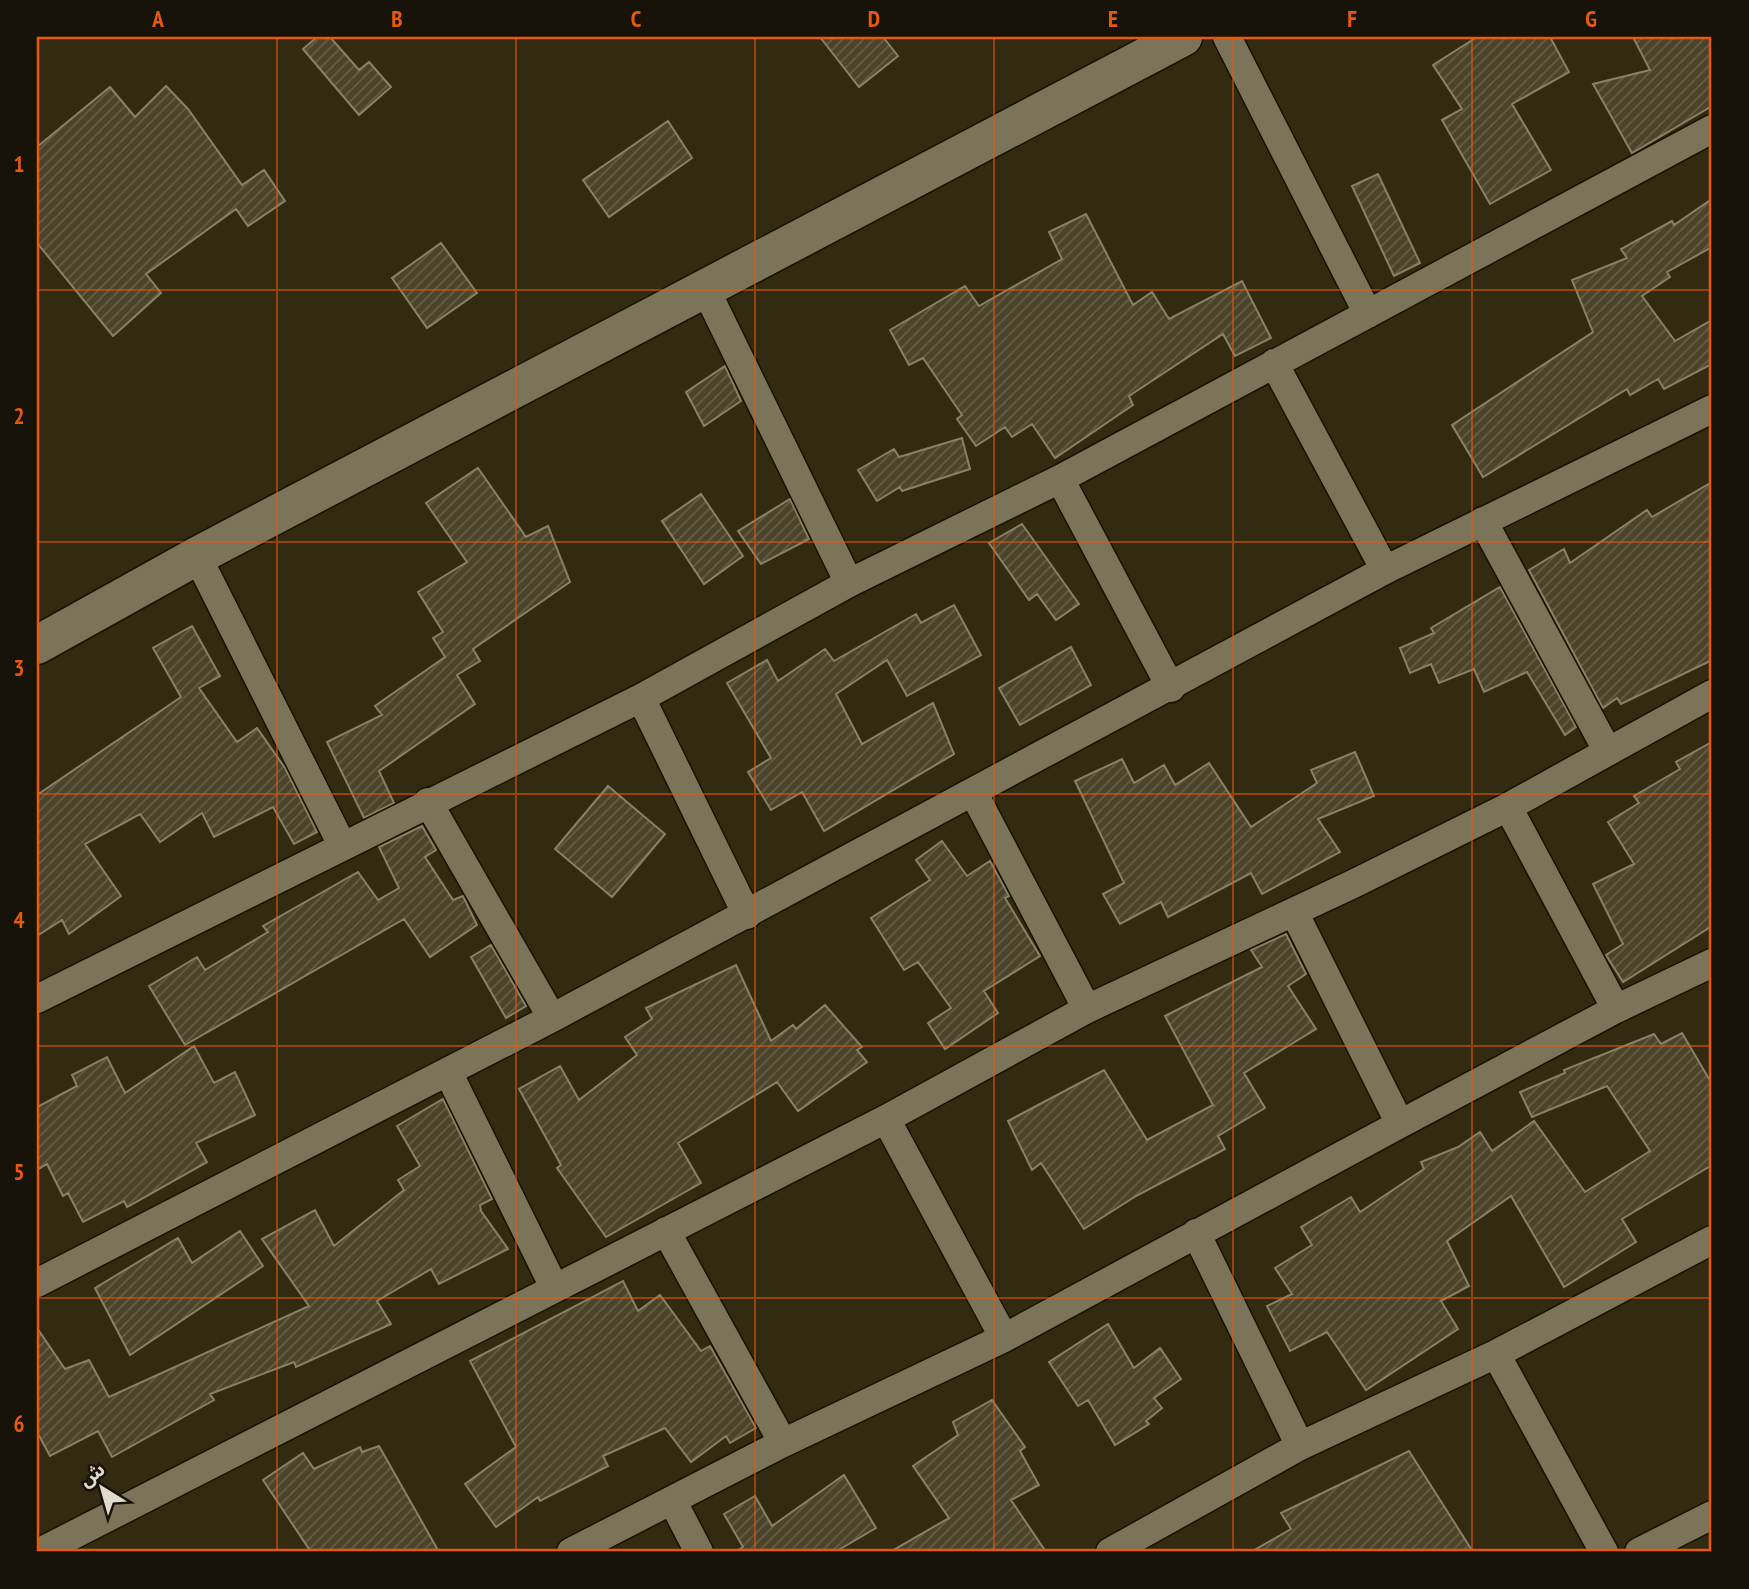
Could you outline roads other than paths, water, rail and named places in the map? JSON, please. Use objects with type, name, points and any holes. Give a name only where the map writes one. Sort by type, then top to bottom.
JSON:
[{"type":"street","points":[[37,645],[197,555],[1183,37]]},
{"type":"street","points":[[1227,37],[1367,314]]},
{"type":"street","points":[[37,999],[640,698],[849,583],[1060,479],[1712,129]]},
{"type":"street","points":[[705,288],[849,583]]},
{"type":"street","points":[[1274,363],[1384,570]]},
{"type":"street","points":[[37,1283],[747,915],[1171,688],[1384,570],[1712,409]]},
{"type":"street","points":[[1060,479],[1171,688]]},
{"type":"street","points":[[1483,521],[1607,750]]},
{"type":"street","points":[[197,555],[342,845]]},
{"type":"street","points":[[40,1552],[886,1119],[1087,1009],[1508,807],[1712,694]]},
{"type":"street","points":[[640,698],[747,915]]},
{"type":"street","points":[[973,792],[1087,1009]]},
{"type":"street","points":[[428,802],[552,1018]]},
{"type":"street","points":[[1508,807],[1616,1009]]},
{"type":"street","points":[[1294,912],[1400,1124]]},
{"type":"street","points":[[571,1552],[783,1444],[1004,1338],[1616,1009],[1712,964]]},
{"type":"street","points":[[448,1072],[554,1287]]},
{"type":"street","points":[[886,1119],[1004,1338]]},
{"type":"street","points":[[666,1231],[783,1444]]},
{"type":"street","points":[[1196,1233],[1300,1446]]},
{"type":"street","points":[[1110,1552],[1300,1446],[1496,1354],[1712,1240]]},
{"type":"street","points":[[1496,1354],[1604,1552]]},
{"type":"street","points":[[672,1500],[699,1552]]},
{"type":"street","points":[[1639,1552],[1712,1515]]}]
